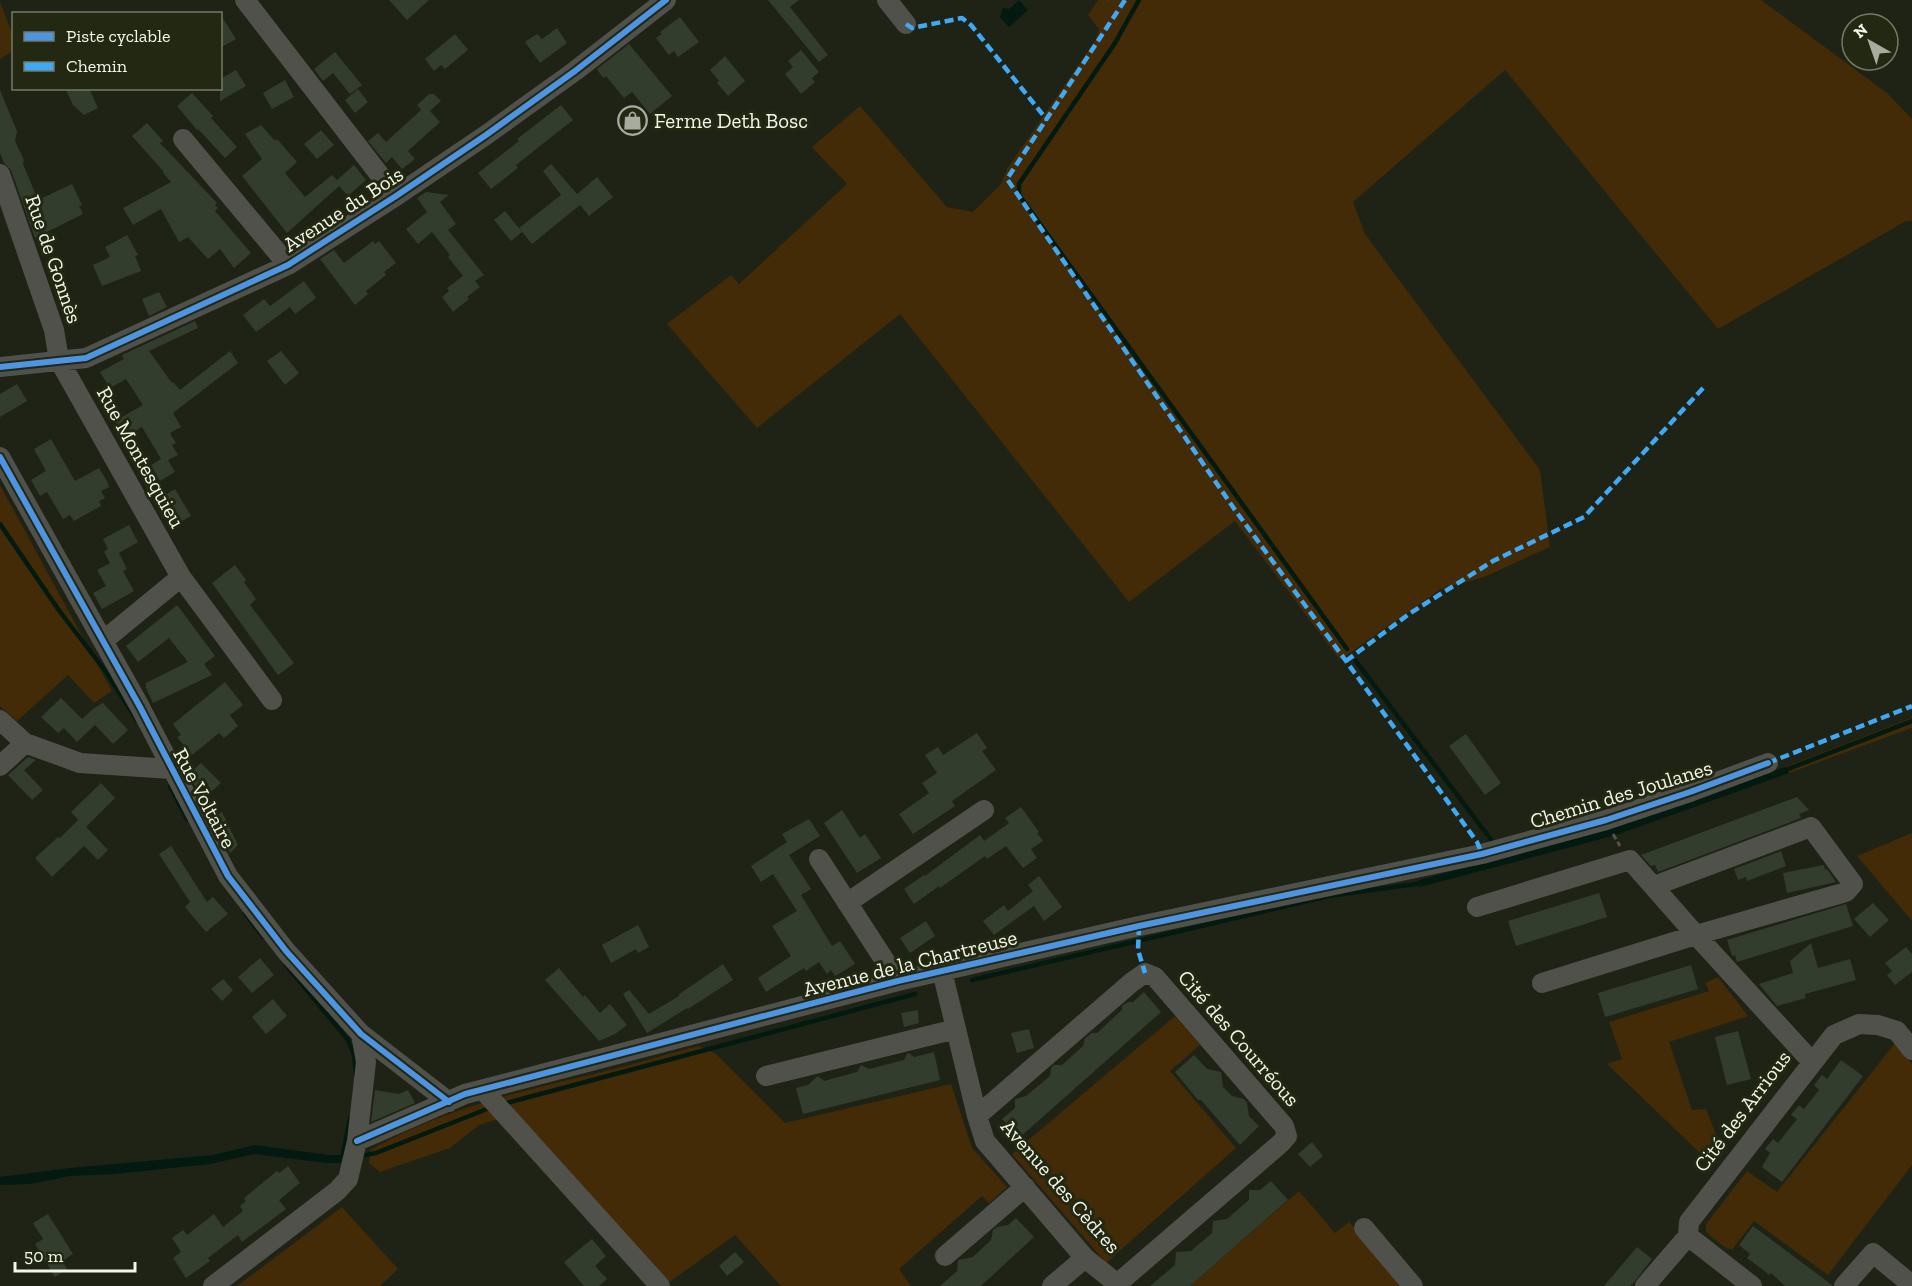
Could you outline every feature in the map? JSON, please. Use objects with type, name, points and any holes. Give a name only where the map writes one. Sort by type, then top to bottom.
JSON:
[{"type":"street","points":[[245,0],[396,196]]},
{"type":"street","name":"Avenue du Bois","points":[[0,368],[86,358],[288,265],[486,135],[569,75],[666,0]]},
{"type":"street","points":[[886,0],[906,24]]},
{"type":"street","points":[[183,139],[288,265]]},
{"type":"street","name":"Rue de Gonnès","points":[[0,174],[54,330],[59,360]]},
{"type":"street","name":"Rue Montesquieu","points":[[59,360],[181,577],[272,700]]},
{"type":"street","name":"Rue Voltaire","points":[[0,457],[103,641],[228,876],[286,951],[362,1034],[449,1102]]},
{"type":"street","points":[[103,641],[181,577]]},
{"type":"street","points":[[0,720],[25,743],[80,763],[171,769]]},
{"type":"street","points":[[0,766],[25,743]]},
{"type":"street","name":"Chemin des Joulanes","points":[[1482,854],[1606,820],[1768,763]]},
{"type":"street","points":[[847,903],[984,810]]},
{"type":"street","points":[[1542,982],[1846,892],[1853,884],[1811,827],[1654,886]]},
{"type":"street","name":"Avenue de la Chartreuse","points":[[357,1141],[465,1094],[492,1101],[898,981],[1139,926],[1482,854]]},
{"type":"street","points":[[819,859],[898,981]]},
{"type":"street","name":"Cité des Arrious","points":[[1477,907],[1630,860],[1812,1062],[1689,1222],[1688,1236],[1645,1286]]},
{"type":"street","name":"Avenue des Cèdres","points":[[942,971],[985,1141],[1084,1258],[1118,1285]]},
{"type":"street","name":"Cité des Courréous","points":[[977,1116],[1132,982],[1145,974],[1155,976],[1284,1126],[1287,1136],[1281,1143],[1118,1285]]},
{"type":"street","points":[[1812,1062],[1834,1035],[1859,1024],[1878,1025],[1897,1031],[1912,1050]]},
{"type":"street","points":[[766,1076],[956,1029]]},
{"type":"street","points":[[213,1286],[337,1191],[348,1179],[357,1141],[366,1062],[362,1034]]},
{"type":"street","points":[[492,1101],[660,1286]]},
{"type":"street","points":[[945,1256],[1025,1187]]},
{"type":"street","points":[[1364,1228],[1413,1286]]},
{"type":"street","points":[[1688,1236],[1752,1286]]},
{"type":"street","points":[[1844,1286],[1873,1253],[1912,1285]]},
{"type":"street","points":[[1052,1286],[1084,1258]]},
{"type":"shaded area","points":[[1019,0],[1028,10],[1009,27],[1000,17],[1003,8],[1009,9]]},
{"type":"shaded area","points":[[1098,0],[1761,0],[1840,58],[1840,72],[1859,72],[1887,93],[1912,119],[1912,221],[1906,221],[1718,329],[1505,70],[1353,202],[1365,234],[1540,470],[1550,547],[1484,577],[1441,589],[1340,660],[1235,521],[1129,602],[900,314],[757,428],[667,324],[731,275],[739,284],[847,184],[812,147],[860,106],[947,207],[973,212],[1001,184],[1007,169],[1095,41],[1099,29],[1088,15]]},
{"type":"shaded area","points":[[0,2],[12,33],[12,52],[0,59]]},
{"type":"shaded area","points":[[0,485],[112,691],[94,703],[68,675],[17,721],[0,706]]},
{"type":"shaded area","points":[[1912,718],[1912,728],[1789,773],[1785,767]]},
{"type":"shaded area","points":[[1785,767],[1789,773],[1616,835],[1420,887],[1419,880],[1603,827]]},
{"type":"shaded area","points":[[1912,833],[1912,921],[1857,856]]},
{"type":"shaded area","points":[[1718,977],[1748,1016],[1669,1042],[1692,1110],[1706,1109],[1722,1149],[1704,1157],[1607,1064],[1622,1059],[1609,1022],[1709,991],[1705,983]]},
{"type":"shaded area","points":[[1175,1016],[1200,1045],[1170,1071],[1236,1148],[1106,1263],[1012,1154]]},
{"type":"shaded area","points":[[1895,1043],[1912,1064],[1912,1165],[1828,1275],[1754,1221],[1732,1250],[1724,1247],[1706,1232],[1706,1224],[1747,1171],[1777,1192]]},
{"type":"shaded area","points":[[699,1046],[716,1054],[785,1123],[951,1084],[972,1148],[1007,1187],[989,1203],[982,1196],[899,1269],[911,1286],[781,1286],[735,1235],[668,1283],[502,1118],[479,1125],[450,1148],[380,1172],[369,1163],[370,1150],[428,1122],[458,1111],[487,1101]]},
{"type":"shaded area","points":[[255,1145],[329,1155],[346,1155],[344,1163],[326,1163],[254,1154],[210,1164],[115,1174],[70,1176],[31,1184],[0,1185],[0,1177],[213,1155]]},
{"type":"shaded area","points":[[1299,1191],[1335,1233],[1349,1222],[1405,1286],[1190,1286]]},
{"type":"shaded area","points":[[342,1207],[398,1269],[380,1286],[237,1286]]},
{"type":"building","points":[[389,0],[429,0],[407,20]]},
{"type":"building","points":[[768,0],[799,0],[790,7],[828,55],[819,62]]},
{"type":"building","points":[[222,17],[236,39],[222,47]]},
{"type":"building","points":[[680,17],[699,42],[678,57],[674,51],[669,55],[656,38],[662,34],[660,32]]},
{"type":"building","points":[[557,28],[567,43],[540,63],[525,42],[537,34],[542,39]]},
{"type":"building","points":[[455,34],[468,50],[445,69],[441,65],[434,71],[425,59]]},
{"type":"building","points":[[629,44],[672,96],[650,114],[632,92],[624,98],[606,76],[603,78],[597,69]]},
{"type":"building","points":[[801,50],[819,72],[812,78],[815,82],[801,94],[785,74],[793,67],[788,61]]},
{"type":"building","points":[[335,52],[362,85],[350,94],[333,73],[323,81],[314,69]]},
{"type":"building","points":[[725,56],[745,81],[728,96],[710,70]]},
{"type":"building","points":[[236,70],[246,86],[220,101],[222,78]]},
{"type":"building","points":[[285,80],[294,97],[272,109],[263,93]]},
{"type":"building","points":[[358,89],[368,102],[355,113],[345,100]]},
{"type":"building","points":[[0,90],[17,131],[15,141],[38,200],[72,184],[82,205],[79,206],[83,214],[35,238],[11,170],[4,163],[0,153]]},
{"type":"building","points":[[66,90],[90,90],[98,108],[84,115],[73,105]]},
{"type":"building","points":[[192,93],[237,147],[225,158],[177,106]]},
{"type":"building","points":[[429,94],[434,94],[441,101],[430,111],[440,122],[408,151],[415,159],[402,169],[392,157],[386,163],[368,141],[378,133],[386,142],[421,110],[417,105]]},
{"type":"building","points":[[561,105],[573,120],[516,165],[518,168],[491,189],[478,173]]},
{"type":"building","points":[[147,123],[163,141],[160,143],[217,203],[215,205],[218,208],[215,211],[251,253],[234,268],[220,249],[208,259],[188,237],[179,242],[161,209],[133,225],[123,208],[171,182],[132,136]]},
{"type":"building","points":[[261,125],[297,162],[285,173],[305,197],[332,175],[337,180],[354,165],[366,180],[348,196],[339,186],[287,233],[242,176],[262,159],[245,134]]},
{"type":"building","points":[[321,130],[334,145],[317,159],[304,144]]},
{"type":"building","points":[[551,164],[577,194],[597,177],[613,197],[589,216],[580,205],[532,244],[519,228],[561,195],[543,171]]},
{"type":"building","points":[[426,192],[449,195],[440,202],[456,224],[448,230],[484,275],[475,281],[480,287],[453,312],[442,297],[449,291],[447,288],[463,276],[432,232],[418,244],[406,229],[427,212],[417,198]]},
{"type":"building","points":[[505,211],[522,232],[511,241],[494,220]]},
{"type":"building","points":[[127,235],[138,255],[135,256],[141,271],[102,286],[93,265],[110,257],[105,247]]},
{"type":"building","points":[[373,241],[375,244],[379,241],[396,263],[384,272],[386,275],[366,291],[368,294],[355,305],[320,259],[334,250],[344,263]]},
{"type":"building","points":[[304,281],[316,298],[295,314],[290,307],[256,332],[243,315],[264,299],[270,306]]},
{"type":"building","points":[[159,292],[167,307],[149,316],[142,299]]},
{"type":"building","points":[[195,321],[198,328],[149,351],[172,383],[180,390],[230,351],[238,363],[173,413],[181,427],[170,433],[176,443],[172,445],[178,455],[168,460],[175,472],[160,481],[151,465],[161,459],[142,427],[124,437],[115,421],[143,405],[126,379],[110,388],[100,372],[124,359],[122,355]]},
{"type":"building","points":[[281,351],[299,373],[285,385],[267,361]]},
{"type":"building","points":[[17,384],[27,401],[0,417],[0,394]]},
{"type":"building","points":[[51,439],[75,481],[99,468],[108,483],[109,487],[101,491],[105,498],[99,501],[101,506],[74,521],[70,515],[63,519],[47,492],[40,496],[31,480],[46,471],[34,449]]},
{"type":"building","points":[[175,489],[191,516],[173,526],[158,499]]},
{"type":"building","points":[[129,525],[138,542],[119,553],[127,569],[123,571],[134,591],[102,609],[93,593],[106,586],[97,570],[110,563],[104,552],[108,549],[103,539]]},
{"type":"building","points":[[235,565],[256,599],[250,605],[294,663],[278,675],[212,583]]},
{"type":"building","points":[[176,606],[215,656],[204,664],[212,675],[153,703],[146,683],[188,662],[169,638],[138,662],[126,646]]},
{"type":"building","points":[[225,682],[243,705],[230,715],[238,726],[224,738],[219,733],[192,755],[177,737],[181,735],[173,724]]},
{"type":"building","points":[[61,698],[82,719],[103,703],[128,730],[113,744],[95,725],[77,742],[64,728],[58,733],[41,717]]},
{"type":"building","points":[[977,733],[987,748],[982,751],[996,770],[952,801],[955,806],[913,834],[899,814],[929,793],[922,783],[937,773],[925,755],[938,747],[943,755]]},
{"type":"building","points":[[1466,734],[1501,783],[1485,795],[1449,746]]},
{"type":"building","points":[[28,757],[36,760],[24,770],[43,790],[32,800],[8,775]]},
{"type":"building","points":[[201,763],[221,783],[202,800],[189,774]]},
{"type":"building","points":[[101,783],[115,798],[86,827],[108,850],[98,860],[84,846],[52,877],[35,858],[78,820],[81,823],[71,812]]},
{"type":"building","points":[[1797,797],[1809,810],[1799,814],[1801,818],[1658,872],[1655,865],[1651,866],[1641,855]]},
{"type":"building","points":[[1021,807],[1043,841],[1031,849],[1037,858],[1023,868],[1006,846],[987,859],[985,856],[914,904],[904,889],[980,835],[984,841],[1009,823],[1005,818]]},
{"type":"building","points":[[842,810],[860,838],[865,834],[881,858],[857,873],[824,823]]},
{"type":"building","points":[[222,812],[238,845],[230,853],[212,818]]},
{"type":"building","points":[[809,819],[820,836],[789,855],[811,889],[801,895],[832,946],[840,941],[855,964],[835,976],[831,970],[827,974],[819,962],[806,971],[804,968],[766,992],[758,978],[791,956],[772,926],[797,911],[773,874],[761,882],[751,866],[787,842],[782,834]]},
{"type":"building","points":[[171,846],[207,902],[213,897],[228,914],[206,932],[185,907],[190,902],[159,854]]},
{"type":"building","points":[[1781,851],[1786,866],[1747,881],[1746,877],[1738,880],[1734,869]]},
{"type":"building","points":[[1824,865],[1825,870],[1827,869],[1836,882],[1787,893],[1783,873]]},
{"type":"building","points":[[1039,876],[1062,907],[1044,921],[1034,906],[994,935],[983,921],[1004,905],[1008,911],[1033,891],[1028,885]]},
{"type":"building","points":[[1599,893],[1607,917],[1516,946],[1508,921]]},
{"type":"building","points":[[1873,903],[1889,920],[1870,937],[1854,919]]},
{"type":"building","points":[[1846,904],[1853,926],[1737,962],[1735,955],[1732,956],[1727,940]]},
{"type":"building","points":[[926,921],[935,936],[910,953],[900,938]]},
{"type":"building","points":[[638,925],[649,947],[638,953],[636,949],[611,963],[602,945]]},
{"type":"building","points":[[1811,943],[1818,968],[1850,959],[1856,980],[1805,994],[1806,998],[1777,1006],[1759,984],[1793,973],[1790,961]]},
{"type":"building","points":[[1906,947],[1912,954],[1912,972],[1895,985],[1887,975],[1892,971],[1885,963]]},
{"type":"building","points":[[260,958],[274,975],[252,993],[238,977]]},
{"type":"building","points":[[723,964],[733,980],[647,1033],[623,994],[629,990],[649,1014],[679,996]]},
{"type":"building","points":[[1691,965],[1698,989],[1605,1017],[1598,993]]},
{"type":"building","points":[[559,968],[600,1013],[610,1004],[627,1025],[615,1034],[599,1041],[545,980]]},
{"type":"building","points":[[223,979],[233,990],[222,1001],[211,989]]},
{"type":"building","points":[[1144,992],[1161,1012],[1019,1138],[1002,1119],[1015,1108],[1015,1099],[1026,1096],[1050,1076],[1054,1065],[1062,1065],[1083,1046],[1085,1038],[1092,1033],[1097,1033],[1122,1010],[1122,1006],[1133,1002]]},
{"type":"building","points":[[273,999],[287,1016],[266,1034],[252,1017]]},
{"type":"building","points":[[918,1010],[919,1023],[904,1027],[901,1013]]},
{"type":"building","points":[[1029,1029],[1034,1048],[1017,1053],[1011,1033]]},
{"type":"building","points":[[1738,1031],[1751,1079],[1727,1085],[1715,1037]]},
{"type":"building","points":[[934,1052],[940,1080],[803,1114],[796,1088],[808,1085],[818,1076],[824,1081],[857,1072],[861,1065],[869,1069],[904,1060],[909,1053],[914,1057]]},
{"type":"building","points":[[1194,1055],[1207,1069],[1221,1072],[1223,1087],[1232,1096],[1244,1099],[1249,1116],[1259,1126],[1240,1145],[1175,1072]]},
{"type":"building","points":[[1841,1060],[1863,1076],[1782,1182],[1762,1167],[1770,1153],[1765,1149],[1773,1139],[1778,1143],[1797,1119],[1791,1115],[1799,1105],[1804,1109],[1819,1090],[1814,1085],[1822,1075],[1827,1079]]},
{"type":"building","points":[[375,1090],[399,1094],[408,1090],[415,1103],[371,1122]]},
{"type":"building","points":[[1312,1142],[1323,1156],[1310,1167],[1298,1154]]},
{"type":"building","points":[[288,1166],[300,1183],[279,1200],[286,1209],[242,1242],[238,1235],[208,1258],[210,1261],[186,1278],[173,1258],[181,1252],[172,1238],[183,1230],[187,1235],[214,1214],[223,1227],[243,1211],[240,1206],[246,1201],[244,1198],[277,1171],[279,1173]]},
{"type":"building","points":[[1271,1181],[1288,1200],[1190,1286],[1150,1286],[1175,1265],[1176,1252],[1191,1251],[1212,1233],[1213,1221],[1227,1219],[1249,1200],[1249,1190],[1260,1190]]},
{"type":"building","points":[[48,1214],[73,1254],[62,1261],[67,1269],[55,1277],[35,1244],[43,1239],[33,1223]]},
{"type":"building","points":[[1016,1218],[1034,1237],[981,1286],[940,1286],[957,1271],[958,1260],[973,1257],[991,1240],[993,1230],[1008,1225]]},
{"type":"building","points":[[1753,1226],[1832,1286],[1785,1286],[1771,1273],[1769,1275],[1747,1258],[1750,1254],[1739,1245]]},
{"type":"building","points":[[592,1239],[606,1256],[595,1266],[607,1279],[599,1286],[584,1286],[564,1262]]},
{"type":"building","points":[[1637,1247],[1652,1259],[1635,1281],[1630,1286],[1604,1286]]},
{"type":"building","points":[[735,1252],[744,1262],[727,1276],[719,1266]]},
{"type":"waterway","points":[[1139,0],[1115,43],[1019,184],[1019,195],[1347,649]]},
{"type":"waterway","points":[[0,524],[58,609],[106,672],[137,720]]},
{"type":"waterway","points":[[1356,661],[1492,841]]},
{"type":"waterway","points":[[1783,771],[1912,721]]},
{"type":"waterway","points":[[170,786],[187,819]]},
{"type":"waterway","points":[[972,980],[1329,896],[1423,883]]},
{"type":"waterway","points":[[245,913],[263,937]]},
{"type":"waterway","points":[[286,965],[348,1040],[354,1055],[356,1074]]},
{"type":"waterway","points":[[503,1104],[915,994]]},
{"type":"waterway","points":[[360,1156],[376,1153],[492,1107]]},
{"type":"waterway","points":[[342,1159],[350,1118]]},
{"type":"marked path","points":[[1125,0],[1007,179],[1235,510],[1477,842],[1482,854]]},
{"type":"marked path","points":[[906,24],[912,28],[962,18],[971,25],[1047,120]]},
{"type":"marked path","points":[[1346,661],[1409,614],[1493,561],[1584,517],[1704,387]]},
{"type":"marked path","points":[[1768,763],[1912,706]]},
{"type":"marked path","points":[[1139,926],[1138,950],[1145,973]]},
{"type":"cycle path","points":[[0,367],[86,358],[288,265],[486,135],[575,71],[666,0]]},
{"type":"cycle path","points":[[0,457],[140,707],[228,876],[286,951],[361,1034],[449,1102]]},
{"type":"cycle path","points":[[357,1141],[465,1094],[898,981],[1139,926],[1482,854],[1606,820],[1768,763]]},
{"type":"place","name":"Ferme Deth Bosc","points":[[633,120]]}]
